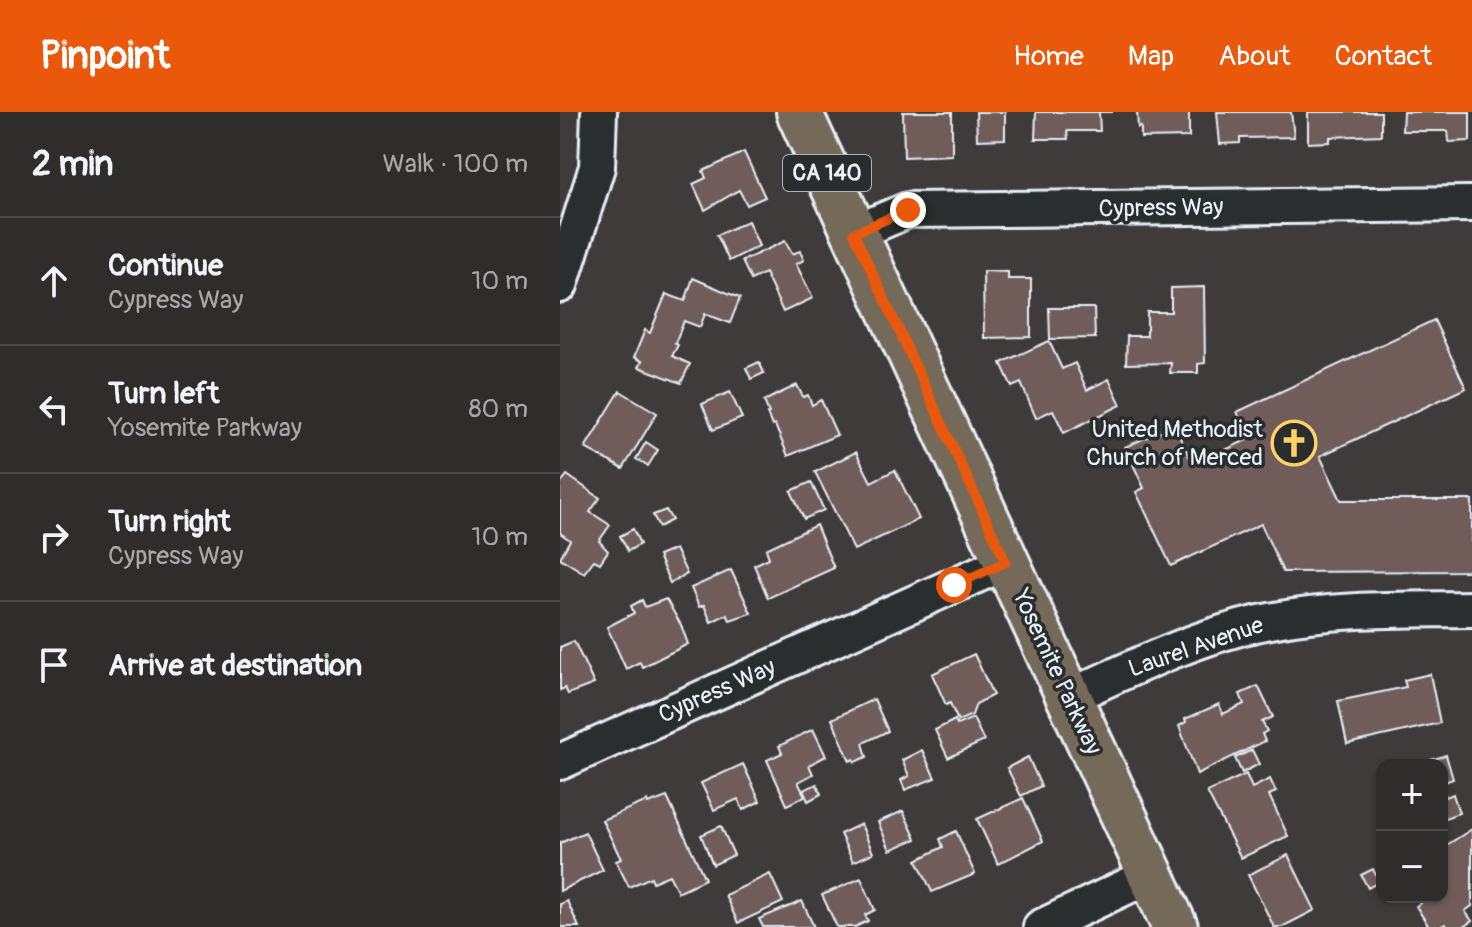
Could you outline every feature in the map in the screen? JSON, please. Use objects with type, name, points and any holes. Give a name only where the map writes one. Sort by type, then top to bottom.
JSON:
[{"type":"main road","name":"Yosemite Parkway","points":[[799,112],[1175,927]]},
{"type":"street","points":[[560,285],[597,167],[599,112]]},
{"type":"street","name":"Cypress Way","points":[[854,233],[908,210],[1472,204]]},
{"type":"street","name":"Cypress Way","points":[[560,762],[1006,562]]},
{"type":"street","name":"Laurel Avenue","points":[[1069,697],[1181,649],[1267,621],[1345,611],[1472,609]]},
{"type":"street","points":[[1041,927],[1151,875]]},
{"type":"building","points":[[903,112],[952,112],[952,155],[904,157]]},
{"type":"building","points":[[976,112],[1005,112],[1005,139],[977,140]]},
{"type":"building","points":[[1036,112],[1099,112],[1100,131],[1067,131],[1068,139],[1035,139]]},
{"type":"building","points":[[1137,112],[1189,112],[1189,137],[1141,138]]},
{"type":"building","points":[[1217,112],[1291,112],[1294,137],[1240,138],[1240,143],[1220,144]]},
{"type":"building","points":[[1308,112],[1381,112],[1381,135],[1330,137],[1330,142],[1308,143]]},
{"type":"building","points":[[1403,112],[1470,112],[1470,141],[1449,142],[1448,131],[1402,131]]},
{"type":"building","points":[[744,152],[765,197],[747,205],[739,190],[705,210],[693,184],[706,178],[703,171]]},
{"type":"building","points":[[748,221],[759,246],[729,261],[717,235]]},
{"type":"building","points":[[785,241],[792,254],[800,251],[804,260],[796,264],[813,298],[783,312],[765,273],[751,280],[742,261]]},
{"type":"building","points":[[983,271],[1008,272],[1008,279],[1031,279],[1031,337],[984,338]]},
{"type":"building","points":[[693,278],[740,298],[730,323],[705,314],[700,327],[684,321],[672,356],[690,364],[681,383],[639,367],[642,361],[634,357],[645,330],[650,333],[666,294],[685,301]]},
{"type":"building","points":[[1204,287],[1205,363],[1198,364],[1198,373],[1170,373],[1171,363],[1126,364],[1127,336],[1147,336],[1147,312],[1171,312],[1171,288]]},
{"type":"building","points":[[1049,308],[1094,308],[1095,338],[1050,339]]},
{"type":"building","name":"United Methodist Church of Merced","points":[[1434,320],[1466,388],[1320,456],[1341,500],[1472,500],[1472,571],[1283,572],[1261,524],[1171,566],[1136,492],[1144,488],[1125,447],[1174,425],[1193,465],[1249,439],[1237,412]]},
{"type":"building","points":[[1049,341],[1062,369],[1075,363],[1087,390],[1109,379],[1121,405],[1064,433],[1053,410],[1036,418],[1021,383],[1012,387],[1001,363]]},
{"type":"building","points":[[759,362],[764,373],[751,379],[746,368]]},
{"type":"building","points":[[797,385],[803,397],[808,395],[812,405],[821,400],[837,435],[788,456],[775,425],[772,426],[764,401]]},
{"type":"building","points":[[620,391],[657,413],[623,469],[585,448]]},
{"type":"building","points":[[730,392],[742,418],[713,430],[702,404]]},
{"type":"building","points":[[646,442],[658,450],[648,466],[636,459]]},
{"type":"building","points":[[856,452],[871,482],[895,470],[919,519],[854,550],[815,472]]},
{"type":"building","points":[[567,475],[600,498],[590,512],[610,525],[599,541],[608,551],[600,563],[594,560],[584,573],[560,558],[570,540],[560,533],[560,484]]},
{"type":"building","points":[[811,482],[824,510],[804,519],[791,491]]},
{"type":"building","points":[[666,510],[672,520],[659,527],[653,515]]},
{"type":"building","points":[[816,525],[834,568],[768,598],[754,565],[769,558],[766,549]]},
{"type":"building","points":[[633,529],[640,544],[628,551],[620,536]]},
{"type":"building","points":[[675,549],[687,574],[670,583],[658,556]]},
{"type":"building","points":[[731,570],[751,613],[730,620],[727,614],[711,622],[704,605],[699,607],[691,588]]},
{"type":"building","points":[[666,599],[688,644],[642,667],[640,662],[626,669],[607,627],[634,613],[631,606],[642,600],[645,607]]},
{"type":"building","points":[[574,641],[594,684],[568,694],[565,688],[560,690],[560,647]]},
{"type":"building","points":[[974,654],[993,695],[976,704],[972,715],[958,721],[950,703],[946,705],[932,674]]},
{"type":"building","points":[[1430,674],[1440,723],[1347,744],[1338,701],[1406,687],[1404,680]]},
{"type":"building","points":[[1258,686],[1273,717],[1262,722],[1267,731],[1262,734],[1265,741],[1197,774],[1179,726],[1186,722],[1185,719],[1219,704],[1223,714],[1244,704],[1240,694]]},
{"type":"building","points":[[874,699],[888,731],[863,743],[867,757],[850,761],[832,719]]},
{"type":"building","points":[[973,718],[984,741],[948,758],[935,730],[955,720],[957,725]]},
{"type":"building","points":[[813,729],[826,756],[809,765],[813,774],[798,782],[805,796],[787,805],[767,760],[782,753],[779,746]]},
{"type":"building","points":[[922,750],[935,778],[905,790],[901,780],[909,776],[902,760]]},
{"type":"building","points":[[1252,750],[1259,764],[1242,773],[1235,758]]},
{"type":"building","points":[[1028,757],[1041,786],[1021,796],[1007,768]]},
{"type":"building","points":[[1448,762],[1453,779],[1448,781]]},
{"type":"building","points":[[743,764],[760,801],[743,810],[738,799],[714,810],[701,783]]},
{"type":"building","points":[[1246,774],[1252,788],[1270,779],[1276,792],[1269,795],[1288,836],[1241,858],[1207,792]]},
{"type":"building","points":[[817,784],[821,794],[808,801],[803,790]]},
{"type":"building","points":[[1453,794],[1459,813],[1448,817],[1448,796]]},
{"type":"building","points":[[667,797],[705,879],[678,892],[669,875],[653,882],[651,877],[629,887],[616,861],[621,859],[602,820],[647,801],[648,804]]},
{"type":"building","points":[[1023,798],[1043,841],[998,864],[977,819]]},
{"type":"building","points":[[903,811],[916,839],[890,850],[878,822]]},
{"type":"building","points":[[861,824],[873,853],[853,862],[840,834]]},
{"type":"building","points":[[721,826],[734,855],[713,865],[701,835]]},
{"type":"building","points":[[1472,829],[1472,906],[1465,911],[1472,921],[1463,927],[1447,927],[1445,924],[1429,927],[1416,906],[1421,903],[1448,903],[1448,844]]},
{"type":"building","points":[[956,831],[975,874],[932,892],[917,860],[943,847],[940,839]]},
{"type":"building","points":[[585,832],[603,870],[560,891],[560,843]]},
{"type":"building","points":[[1288,855],[1315,910],[1282,927],[1274,927],[1248,875]]},
{"type":"building","points":[[1373,869],[1376,884],[1368,888],[1361,875]]},
{"type":"building","points":[[770,874],[783,902],[738,923],[725,895]]},
{"type":"building","points":[[861,878],[875,910],[865,915],[868,921],[855,927],[837,927],[822,895]]},
{"type":"building","points":[[567,901],[579,927],[560,927],[560,904]]},
{"type":"building","points":[[802,901],[814,927],[763,927],[759,919]]},
{"type":"place","name":"United Methodist Church of Merced","points":[[1294,443]]},
{"type":"route","points":[[908,210],[854,233],[1006,562],[954,585]]}]
